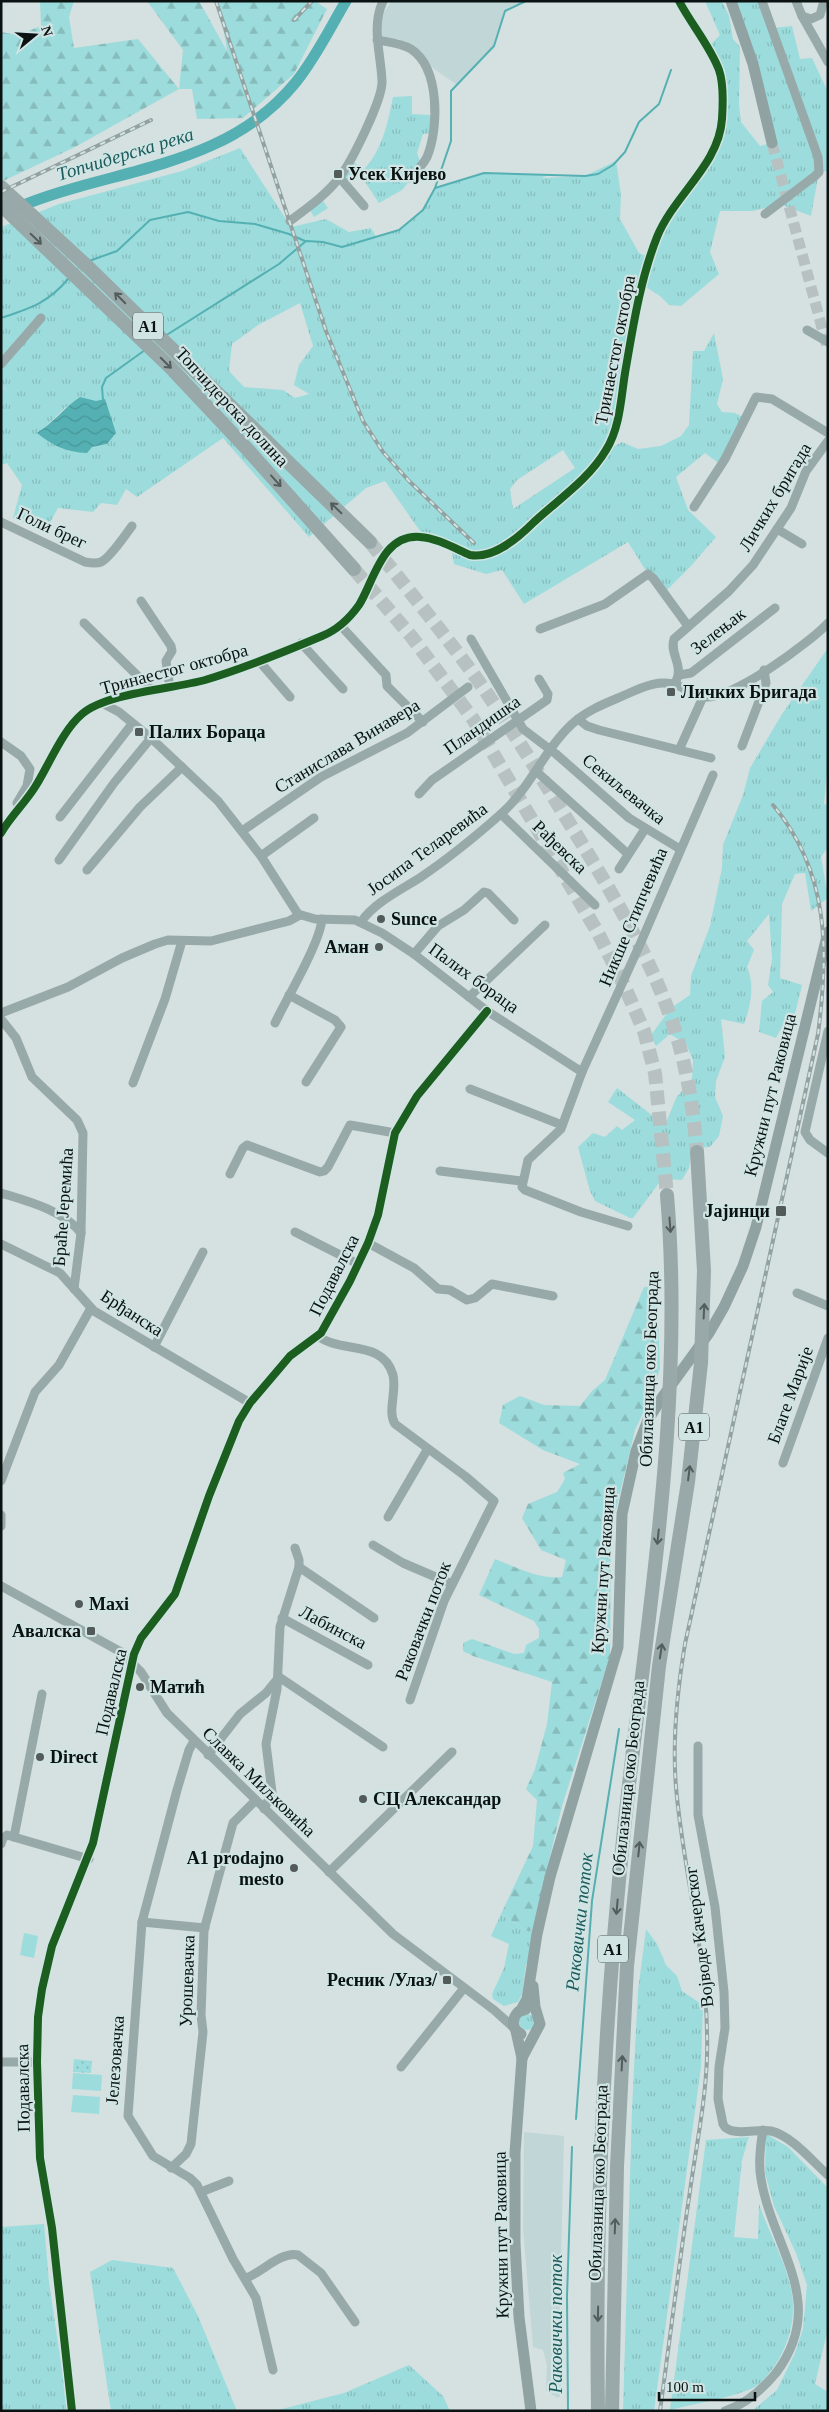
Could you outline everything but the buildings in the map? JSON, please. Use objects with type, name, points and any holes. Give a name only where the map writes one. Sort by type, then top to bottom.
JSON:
[{"type":"highway","name":"Топчидерска долина","points":[[1,187],[88,267],[370,542]]},
{"type":"highway","name":"Топчидерска долина","points":[[1,205],[170,367],[354,569]]},
{"type":"highway","name":"Обилазница око Београда","points":[[612,2411],[617,2166],[626,1966],[659,1666],[688,1482],[701,1363],[704,1280],[698,1152]]},
{"type":"highway","name":"Обилазница око Београда","points":[[598,2411],[600,2162],[610,1985],[624,1832],[650,1623],[666,1457],[672,1298],[667,1195]]},
{"type":"main road","points":[[731,1],[753,64],[772,143]]},
{"type":"main road","name":"Кружни пут Раковица","points":[[519,2011],[527,1999],[537,1934],[550,1877],[618,1647],[622,1514],[636,1451],[648,1420],[724,1307],[743,1266],[756,1227],[828,932]]},
{"type":"main road","name":"Кружни пут Раковица","points":[[532,1971],[537,2014]]},
{"type":"main road","points":[[529,2009],[537,2014],[540,2024],[534,2033],[523,2035],[515,2029],[513,2020],[519,2011],[529,2009]]},
{"type":"main road","name":"Кружни пут Раковица","points":[[515,2029],[522,2058],[514,2172],[515,2243],[520,2325],[531,2411]]},
{"type":"main road","name":"Кружни пут Раковица","points":[[522,2058],[534,2033]]},
{"type":"street","points":[[290,221],[340,178],[380,98],[382,80],[377,40],[383,1]]},
{"type":"street","name":"Тринаестог октобра","points":[[1,833],[13,814],[34,788],[76,720],[88,710],[102,703],[122,697],[207,679],[259,662],[321,636],[341,626],[359,604],[380,562],[395,544],[406,538],[421,537],[470,555],[481,556],[491,553],[525,530],[592,470],[606,450],[616,427],[634,320],[646,271],[660,231],[678,200],[714,150],[720,135],[722,118],[719,72],[679,1]]},
{"type":"street","points":[[762,1],[818,157],[819,167],[819,172],[815,176],[765,214]]},
{"type":"street","points":[[796,1],[802,16],[828,62]]},
{"type":"street","points":[[802,16],[810,19],[820,15],[824,1]]},
{"type":"street","points":[[377,40],[404,45],[411,49],[423,63],[433,85],[432,141],[422,166],[410,178]]},
{"type":"street","points":[[340,178],[364,206]]},
{"type":"street","points":[[1,364],[41,318]]},
{"type":"street","points":[[808,330],[828,342]]},
{"type":"street","points":[[694,507],[725,459],[756,397],[772,399],[828,434]]},
{"type":"street","name":"Личких бригада","points":[[679,675],[673,642],[688,626],[738,583],[754,565],[791,508],[806,471],[828,441]]},
{"type":"street","name":"Голи брег","points":[[1,522],[85,562],[93,563],[100,562],[107,557],[132,526]]},
{"type":"street","points":[[777,529],[802,544]]},
{"type":"street","points":[[540,629],[605,604],[648,574],[653,578],[688,626]]},
{"type":"street","points":[[141,601],[171,646],[172,650],[166,661],[170,688]]},
{"type":"street","name":"Зелењак","points":[[679,675],[691,673],[775,608]]},
{"type":"street","points":[[84,623],[153,691]]},
{"type":"street","points":[[679,750],[703,697],[727,693],[809,640],[828,623]]},
{"type":"street","points":[[341,626],[386,675],[387,686],[423,722]]},
{"type":"street","name":"Секиљевачка","points":[[471,639],[518,722],[529,735],[551,750],[618,809],[645,829],[680,849]]},
{"type":"street","points":[[300,644],[343,689]]},
{"type":"street","points":[[259,662],[290,696]]},
{"type":"street","points":[[742,746],[766,683],[764,670]]},
{"type":"street","points":[[674,684],[679,675]]},
{"type":"street","name":"Пландишка","points":[[419,794],[432,780],[518,722],[549,697],[539,679]]},
{"type":"street","name":"Јосипа Теларевића","points":[[361,922],[374,908],[450,856],[501,814],[514,801],[537,772],[551,750],[578,719],[594,709],[654,684],[665,682],[703,697]]},
{"type":"street","name":"Станислава Винавера","points":[[242,831],[321,777],[385,746],[423,722],[468,687]]},
{"type":"street","points":[[119,712],[118,703],[122,697]]},
{"type":"street","points":[[1,1013],[16,1009],[68,987],[144,948],[164,941],[215,941],[289,921],[300,915],[261,856],[218,802],[151,738],[119,712],[102,703]]},
{"type":"street","points":[[578,719],[587,726],[599,730],[712,758]]},
{"type":"street","points":[[60,817],[132,724]]},
{"type":"street","points":[[59,860],[114,783],[151,738]]},
{"type":"street","points":[[1,742],[21,756],[30,769],[27,786],[13,807],[13,814]]},
{"type":"street","points":[[87,870],[140,807],[182,767]]},
{"type":"street","points":[[537,772],[628,854]]},
{"type":"street","name":"Никше Стипчевића","points":[[582,1072],[641,942],[713,775]]},
{"type":"street","name":"Рађевска","points":[[501,814],[595,905]]},
{"type":"street","points":[[261,856],[314,818]]},
{"type":"street","points":[[619,868],[645,829]]},
{"type":"street","points":[[414,954],[438,926],[464,910],[484,892],[488,892],[514,920]]},
{"type":"street","name":"Палих бораца","points":[[300,915],[322,919],[342,918],[361,922],[414,954],[487,1011],[582,1072]]},
{"type":"street","points":[[276,1023],[313,945],[322,919]]},
{"type":"street","points":[[469,997],[545,925]]},
{"type":"street","points":[[133,1082],[165,999],[182,941]]},
{"type":"street","points":[[289,995],[336,1020],[341,1027],[306,1082]]},
{"type":"street","points":[[13,1032],[12,1020],[16,1009]]},
{"type":"street","name":"Подавалска","points":[[72,2411],[52,2228],[40,2158],[37,2062],[39,2004],[49,1957],[89,1859],[132,1662],[138,1642],[175,1594],[222,1461],[239,1421],[250,1403],[290,1356],[318,1336],[331,1318],[358,1264],[368,1243],[382,1199],[395,1133],[417,1096],[487,1011]]},
{"type":"street","name":"Браће Јеремића","points":[[1,1019],[13,1032],[32,1077],[42,1089],[77,1120],[83,1133],[80,1233],[74,1288]]},
{"type":"street","points":[[828,1031],[806,1132],[810,1140],[828,1153]]},
{"type":"street","points":[[582,1072],[560,1130],[528,1160],[522,1187],[525,1190],[581,1212],[628,1226]]},
{"type":"street","points":[[470,1089],[562,1124]]},
{"type":"street","points":[[230,1174],[243,1148],[247,1145],[320,1172],[328,1167],[350,1126],[395,1133]]},
{"type":"street","points":[[440,1171],[522,1181]]},
{"type":"street","points":[[1,1193],[68,1220],[80,1233]]},
{"type":"street","points":[[295,1232],[358,1264]]},
{"type":"street","points":[[368,1243],[414,1268],[438,1289],[450,1290],[467,1300],[475,1298],[492,1284],[553,1296]]},
{"type":"street","name":"Брђанска","points":[[1,1244],[60,1273],[91,1308],[250,1403]]},
{"type":"street","points":[[154,1347],[203,1252]]},
{"type":"street","points":[[798,1293],[828,1306]]},
{"type":"street","points":[[1,1481],[35,1392],[59,1364],[91,1308]]},
{"type":"street","points":[[318,1336],[329,1343],[370,1350],[386,1361],[394,1384],[392,1421],[427,1450],[388,1517]]},
{"type":"street","name":"Благе Марије","points":[[783,1463],[828,1338]]},
{"type":"street","name":"Раковачки поток","points":[[410,1700],[452,1584],[494,1501],[465,1476],[427,1450]]},
{"type":"street","points":[[1,1515],[1,1526]]},
{"type":"street","points":[[373,1546],[403,1563],[452,1584]]},
{"type":"street","points":[[264,1809],[272,1792],[266,1744],[276,1703],[279,1677],[279,1636],[282,1618],[299,1567],[295,1548]]},
{"type":"street","points":[[299,1567],[374,1618]]},
{"type":"street","name":"Славка Миљковића","points":[[1,1586],[121,1652],[132,1662],[165,1712],[392,1934],[494,2010],[515,2029]]},
{"type":"street","name":"Лабинска","points":[[282,1618],[368,1665]]},
{"type":"street","points":[[279,1677],[383,1747]]},
{"type":"street","points":[[208,1755],[240,1714],[266,1693],[279,1677]]},
{"type":"street","points":[[14,1837],[42,1694]]},
{"type":"street","name":"Јелезовачка","points":[[194,1741],[189,1750],[177,1790],[142,1922],[128,2116],[150,2153],[171,2168],[190,2178],[201,2192],[211,2218],[246,2278],[258,2303],[273,2370]]},
{"type":"street","name":"Војводе Качерског","points":[[698,1746],[698,1814],[715,1907],[724,1992],[726,2028],[718,2099],[723,2124],[727,2130],[763,2130]]},
{"type":"street","points":[[329,1872],[452,1752]]},
{"type":"street","name":"Урошевачка","points":[[171,2168],[186,2154],[191,2144],[202,2032],[205,1928],[233,1823],[255,1801]]},
{"type":"street","points":[[1,1844],[4,1836],[14,1837],[89,1859]]},
{"type":"street","points":[[142,1922],[205,1928]]},
{"type":"street","points":[[401,2067],[464,1988]]},
{"type":"street","points":[[494,2010],[519,2011]]},
{"type":"street","points":[[1,2062],[37,2062]]},
{"type":"street","points":[[725,2411],[746,2402],[767,2384],[786,2358],[794,2343],[799,2323],[800,2300],[794,2270],[771,2216],[761,2181],[759,2157],[763,2130],[777,2133],[791,2142],[828,2174]]},
{"type":"street","points":[[201,2192],[229,2181]]},
{"type":"street","points":[[246,2278],[285,2256],[298,2255],[321,2273],[355,2322]]},
{"type":"shaded area","points":[[392,1],[522,1],[505,11],[494,46],[457,85],[433,68],[424,58],[399,39],[379,39],[384,12]]},
{"type":"shaded area","points":[[524,2132],[564,2136],[560,2302],[561,2395],[558,2398],[546,2391],[547,2365],[543,2350],[533,2347],[523,2228]]},
{"type":"green space","points":[[40,1],[74,1],[69,17],[74,48],[138,39],[179,89],[75,147],[1,182],[1,32],[18,35],[41,26]]},
{"type":"green space","points":[[147,1],[199,1],[227,51],[219,1],[315,1],[327,9],[294,74],[243,118],[197,119],[192,89],[179,89],[183,50]]},
{"type":"green space","points":[[705,1],[722,1],[729,16],[733,39],[740,47],[739,105],[741,122],[760,146],[772,143],[731,1],[761,1],[773,28],[792,26],[800,59],[812,58],[828,92],[828,171],[819,172],[811,216],[780,204],[753,211],[720,211],[710,252],[719,274],[681,306],[669,305],[660,296],[643,285],[607,450],[622,442],[638,449],[661,446],[681,436],[689,425],[693,351],[704,351],[714,333],[723,379],[717,404],[722,412],[735,413],[745,418],[721,465],[705,453],[676,477],[688,510],[716,537],[664,593],[648,574],[628,542],[524,604],[502,570],[486,574],[454,564],[451,547],[425,538],[385,481],[366,488],[309,537],[223,438],[137,497],[126,489],[117,505],[101,503],[93,512],[58,508],[45,531],[13,518],[22,485],[7,463],[1,465],[1,386],[9,394],[1,385],[1,227],[59,204],[182,171],[240,148],[291,227],[326,219],[349,232],[371,228],[377,238],[397,230],[412,220],[424,207],[435,188],[484,173],[549,175],[541,178],[585,176],[616,161],[621,195],[620,219],[639,253],[650,258],[655,243],[720,135],[721,81],[710,45],[720,35]],"holes":[[[300,303],[313,346],[299,365],[294,385],[309,394],[295,398],[283,390],[244,387],[229,371],[232,344],[258,325]],[[96,401],[107,444],[92,447],[50,443],[43,429],[66,407]],[[563,450],[575,468],[513,509],[510,489],[517,480]]]},
{"type":"green space","points":[[412,96],[412,114],[431,115],[431,133],[423,134],[417,153],[422,166],[402,190],[379,203],[363,179],[355,175],[350,178],[348,185],[343,179],[353,162],[364,169],[375,154],[386,126],[393,97]]},
{"type":"green space","points":[[323,201],[328,208],[314,217],[310,210]]},
{"type":"green space","points":[[828,648],[828,759],[824,804],[828,805],[828,847],[821,857],[828,898],[811,911],[805,873],[795,874],[782,904],[780,978],[802,985],[794,1018],[786,1019],[776,1038],[759,1032],[762,1001],[773,992],[768,985],[772,959],[769,914],[747,941],[754,950],[747,967],[751,981],[751,995],[749,1010],[744,1024],[721,1019],[725,1057],[716,1081],[715,1097],[723,1116],[719,1136],[710,1147],[692,1148],[689,1168],[682,1180],[662,1179],[633,1218],[630,1218],[595,1201],[590,1191],[578,1147],[593,1133],[605,1137],[617,1126],[622,1130],[635,1120],[608,1102],[617,1088],[653,1116],[666,1123],[676,1098],[692,1079],[693,1060],[686,1044],[670,1034],[656,1046],[651,1035],[671,1008],[690,995],[691,976],[710,926],[722,868],[723,845],[743,795],[750,768],[782,714]]},
{"type":"green space","points":[[657,1286],[660,1368],[652,1394],[635,1430],[611,1531],[610,1656],[562,1806],[533,1928],[529,1932],[501,1914],[533,1846],[537,1800],[526,1789],[535,1769],[547,1724],[552,1682],[473,1656],[463,1651],[463,1643],[472,1639],[514,1654],[524,1653],[526,1645],[539,1638],[539,1629],[534,1621],[479,1595],[495,1559],[537,1575],[562,1577],[566,1560],[541,1550],[522,1518],[528,1504],[557,1492],[565,1479],[563,1473],[580,1464],[543,1450],[499,1423],[503,1405],[520,1396],[544,1405],[580,1406],[592,1391],[605,1380],[644,1287]]},
{"type":"green space","points":[[501,1914],[529,1932],[533,1928],[530,1960],[526,1964],[522,1994],[518,2002],[504,2006],[493,1999],[492,1994],[504,1968],[509,1944],[491,1936]]},
{"type":"green space","points":[[646,1929],[657,1944],[666,1965],[677,1976],[682,1991],[703,2005],[701,2067],[654,2411],[623,2411],[632,2109],[638,1991]]},
{"type":"green space","points":[[24,1933],[38,1936],[34,1958],[20,1955]]},
{"type":"green space","points":[[524,2014],[530,2014],[535,2019],[533,2028],[524,2030],[519,2025],[519,2019]]},
{"type":"green space","points":[[74,2059],[92,2061],[91,2073],[73,2072]]},
{"type":"green space","points":[[73,2073],[102,2075],[101,2091],[72,2089]]},
{"type":"green space","points":[[73,2095],[100,2097],[99,2114],[71,2112]]},
{"type":"green space","points":[[766,2134],[788,2147],[828,2188],[828,2328],[815,2384],[828,2392],[828,2411],[752,2411],[777,2390],[795,2353],[803,2329],[807,2285],[796,2253],[774,2206],[765,2173]]},
{"type":"green space","points":[[749,2137],[742,2160],[734,2237],[758,2239],[759,2204],[789,2280],[793,2317],[788,2337],[779,2359],[763,2380],[755,2387],[731,2396],[670,2410],[706,2140]]},
{"type":"green space","points":[[44,2224],[49,2282],[68,2411],[1,2411],[1,2227]]},
{"type":"green space","points":[[112,2260],[173,2268],[198,2316],[237,2411],[111,2411],[90,2272]]},
{"type":"green space","points":[[409,2365],[443,2396],[450,2411],[274,2411],[344,2393]]},
{"type":"water","points":[[80,397],[96,401],[105,399],[116,433],[107,444],[92,447],[87,453],[60,448],[37,433]]},
{"type":"waterway","name":"Топчидерска река","points":[[14,209],[51,195],[164,163],[201,150],[235,133],[267,111],[296,82],[316,53],[346,1]]},
{"type":"waterway","points":[[526,1],[505,11],[494,46],[451,91],[451,141],[435,188],[484,173],[585,176],[598,174],[613,165],[625,152],[639,122],[659,104],[671,70]]},
{"type":"waterway","points":[[165,336],[279,264],[306,241],[323,242],[342,247],[399,230],[423,210],[435,188]]},
{"type":"waterway","points":[[89,261],[117,251],[150,220],[188,212],[219,221],[255,224],[305,241]]},
{"type":"waterway","points":[[1,318],[38,304],[54,293],[69,278]]},
{"type":"waterway","points":[[103,400],[102,387],[106,378],[145,350]]},
{"type":"waterway","name":"Раковички поток","points":[[576,2119],[592,1901],[619,1729]]},
{"type":"waterway","name":"Раковички поток","points":[[568,2411],[567,2296],[572,2147]]},
{"type":"tunnel","points":[[772,143],[828,350]]},
{"type":"tunnel","points":[[370,542],[477,679],[522,746],[630,926],[658,984],[679,1044],[691,1098],[697,1152]]},
{"type":"tunnel","points":[[354,569],[411,636],[473,719],[598,933],[644,1031],[655,1073],[667,1195]]},
{"type":"railway","points":[[216,1],[326,331],[363,421],[383,452],[409,481],[474,543]]},
{"type":"railway","points":[[294,20],[312,1]]},
{"type":"railway","points":[[1,192],[151,120]]},
{"type":"railway","points":[[660,2411],[702,2113],[707,2053],[703,1971],[679,1818],[676,1787],[675,1733],[680,1680],[685,1644],[818,1034],[822,1003],[823,942],[821,913],[815,884],[805,857],[791,831],[773,805]]},
{"type":"cycle path","points":[[1,833],[35,787],[68,729],[82,714],[93,707],[123,696],[205,680],[264,660],[327,634],[342,624],[359,605],[381,561],[397,543],[407,538],[420,537],[439,541],[470,555],[488,554],[497,551],[521,534],[591,470],[611,441],[617,423],[638,304],[646,270],[657,237],[674,207],[705,165],[719,136],[723,101],[722,81],[719,70],[711,52],[679,1]]},
{"type":"cycle path","points":[[72,2411],[52,2228],[40,2158],[37,2062],[38,2017],[52,1946],[93,1843],[134,1654],[141,1638],[175,1594],[209,1496],[239,1421],[250,1403],[290,1356],[321,1333],[350,1281],[368,1243],[378,1215],[395,1133],[417,1096],[487,1011]]},
{"type":"place","name":"Усек Кијево","points":[[338,174]]},
{"type":"place","name":"Личких Бригада","points":[[671,692]]},
{"type":"place","name":"Палих Бораца","points":[[139,732]]},
{"type":"place","name":"Sunce","points":[[381,919]]},
{"type":"place","name":"Аман","points":[[379,947]]},
{"type":"place","name":"Јајинци","points":[[781,1211]]},
{"type":"place","name":"Maxi","points":[[79,1604]]},
{"type":"place","name":"Авалска","points":[[91,1631]]},
{"type":"place","name":"Матић","points":[[140,1687]]},
{"type":"place","name":"Direct","points":[[40,1757]]},
{"type":"place","name":"СЦ Александар","points":[[363,1799]]},
{"type":"place","name":"A1 prodajno mesto","points":[[294,1868]]},
{"type":"place","name":"Ресник /Улаз/","points":[[447,1980]]}]
